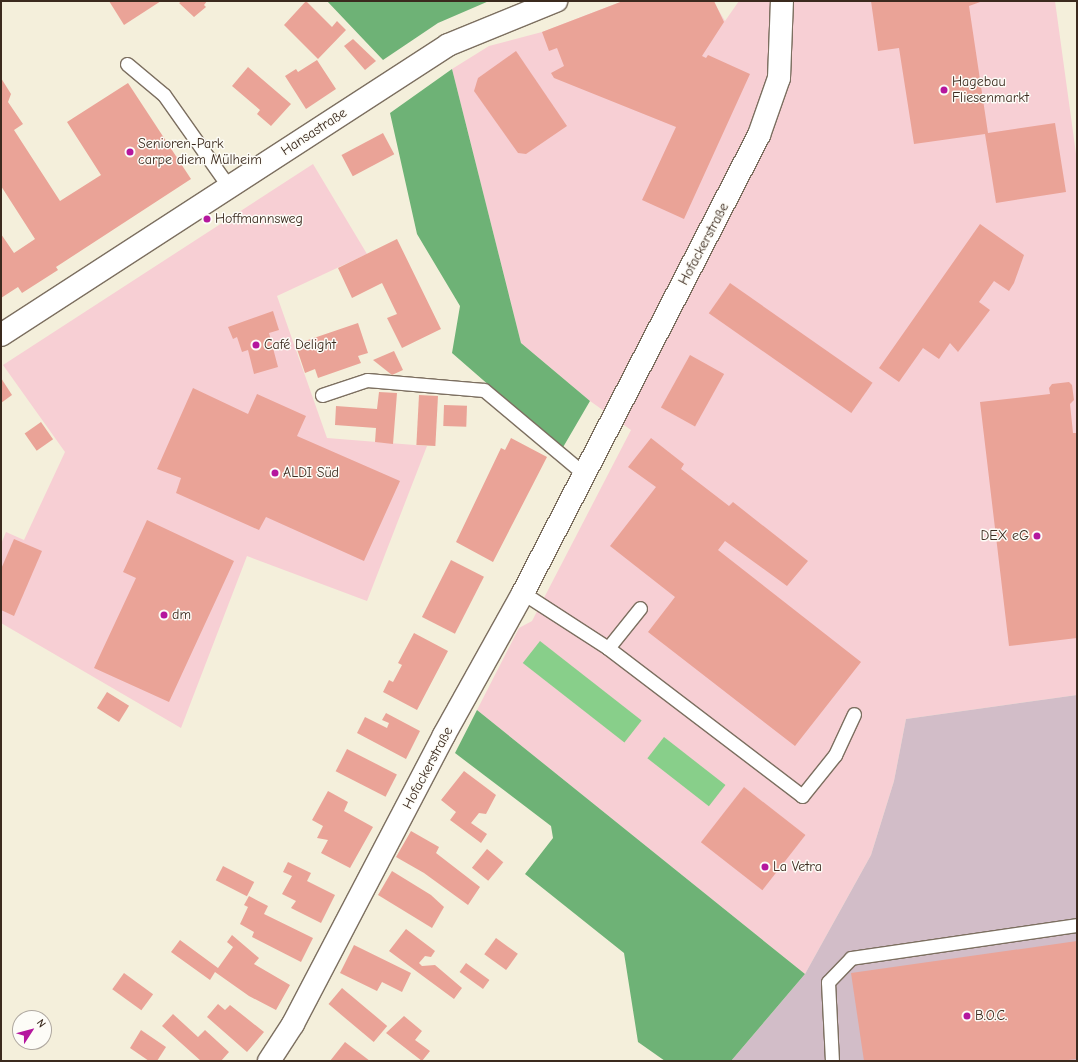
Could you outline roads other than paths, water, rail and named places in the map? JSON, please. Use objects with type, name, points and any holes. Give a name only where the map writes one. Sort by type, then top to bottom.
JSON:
[{"type":"street","name":"Hansastraße","points":[[1,335],[448,45],[556,1]]},
{"type":"street","name":"Hofackerstraße","points":[[269,1061],[293,1024],[444,735],[523,593],[583,473],[759,135],[779,78],[782,1]]},
{"type":"lane","points":[[127,64],[164,95],[229,187]]},
{"type":"lane","points":[[322,395],[367,380],[484,390],[583,473]]},
{"type":"lane","points":[[523,593],[608,648],[802,796],[835,754],[854,714]]},
{"type":"lane","points":[[608,648],[640,608]]},
{"type":"lane","points":[[832,1061],[828,982],[851,958],[1077,925]]},
{"type":"place","name":"Hagebau Fliesenmarkt","points":[[944,90]]},
{"type":"place","name":"Senioren-Park carpe diem Mülheim","points":[[130,152]]},
{"type":"place","name":"Hoffmannsweg","points":[[207,219]]},
{"type":"place","name":"Café Delight","points":[[256,345]]},
{"type":"place","name":"ALDI Süd","points":[[275,473]]},
{"type":"place","name":"DEX eG","points":[[1037,536]]},
{"type":"place","name":"dm","points":[[164,615]]},
{"type":"place","name":"La Vetra","points":[[765,867]]},
{"type":"place","name":"B.O.C.","points":[[967,1016]]}]
